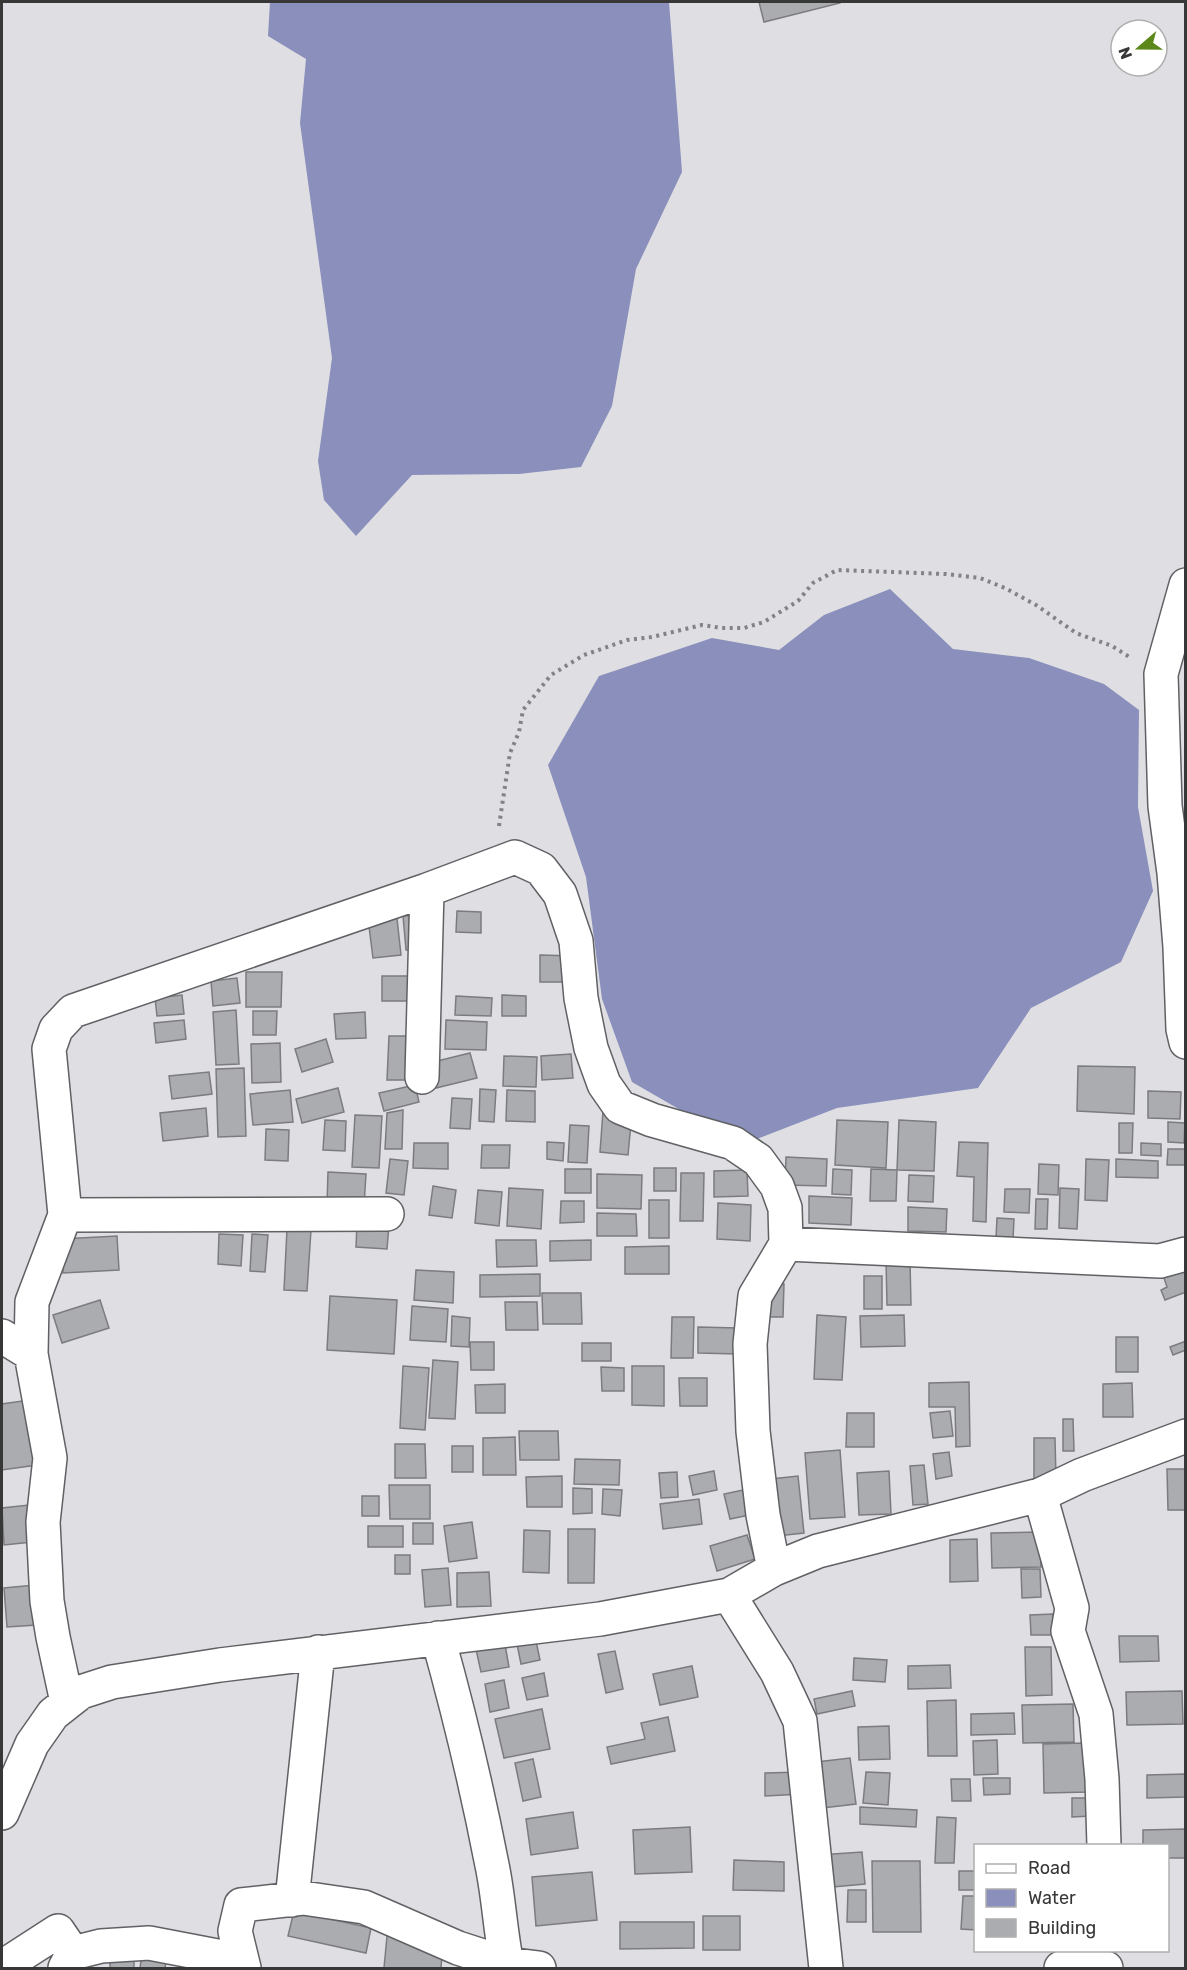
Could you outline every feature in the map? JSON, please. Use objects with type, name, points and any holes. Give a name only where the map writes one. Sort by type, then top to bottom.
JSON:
[{"type":"street","points":[[1185,585],[1161,674],[1165,806],[1174,873],[1185,1042]]},
{"type":"street","points":[[67,1702],[48,1601],[43,1522],[50,1458],[31,1354],[32,1302],[65,1215],[49,1049],[56,1029],[72,1011],[427,890],[515,857],[541,869],[560,894],[576,941],[581,998],[591,1048],[604,1084],[620,1107],[652,1120],[733,1143],[758,1160],[777,1186],[785,1208],[786,1244],[755,1296],[750,1344],[753,1431],[763,1515],[774,1569]]},
{"type":"street","points":[[422,1077],[427,890]]},
{"type":"street","points":[[65,1215],[387,1214]]},
{"type":"street","points":[[786,1244],[1160,1261],[1185,1254]]},
{"type":"street","points":[[2,1336],[31,1354]]},
{"type":"street","points":[[2,1813],[32,1744],[53,1714],[81,1692],[112,1682],[318,1652],[600,1619],[729,1595],[774,1569],[818,1551],[1040,1495],[1082,1475],[1185,1436]]},
{"type":"street","points":[[1040,1495],[1072,1608],[1068,1631],[1096,1713],[1102,1779],[1104,1844]]},
{"type":"street","points":[[729,1595],[777,1672],[800,1720],[826,1968]]},
{"type":"street","points":[[438,1638],[464,1731],[493,1868],[501,1938],[523,1966]]},
{"type":"street","points":[[292,1900],[318,1652]]},
{"type":"street","points":[[2,1967],[58,1931],[69,1961],[100,1946],[149,1943],[242,1962],[235,1931],[241,1905],[303,1898],[364,1907],[458,1948],[523,1966]]},
{"type":"street","points":[[1061,1968],[1106,1968],[1106,1952]]},
{"type":"path","points":[[515,857],[495,841],[502,811],[510,753],[519,732],[523,710],[551,675],[584,655],[627,640],[652,637],[702,625],[744,628],[764,622],[798,601],[813,583],[837,570],[946,574],[980,578],[1005,588],[1036,605],[1076,633],[1112,646],[1161,674]]},
{"type":"water","points":[[270,2],[669,2],[682,172],[636,269],[612,406],[581,467],[519,474],[412,475],[356,536],[324,500],[318,461],[332,358],[300,123],[306,59],[268,36]]},
{"type":"water","points":[[890,589],[953,649],[1029,658],[1104,684],[1139,710],[1138,807],[1153,891],[1121,962],[1031,1008],[978,1088],[837,1108],[741,1145],[632,1082],[602,999],[586,877],[548,765],[599,676],[712,638],[779,650],[824,615]]},
{"type":"building","points":[[759,2],[840,2],[840,3],[764,22]]},
{"type":"building","points":[[396,909],[401,955],[373,958],[367,911]]},
{"type":"building","points":[[457,911],[481,912],[481,933],[456,932]]},
{"type":"building","points":[[420,915],[423,949],[406,950],[403,916]]},
{"type":"building","points":[[540,955],[575,956],[574,982],[540,982]]},
{"type":"building","points":[[246,972],[282,972],[281,1007],[246,1007]]},
{"type":"building","points":[[382,976],[419,976],[420,1001],[382,1001]]},
{"type":"building","points":[[237,978],[240,1003],[213,1006],[211,981]]},
{"type":"building","points":[[182,995],[184,1014],[157,1016],[155,998]]},
{"type":"building","points":[[502,995],[526,996],[526,1016],[502,1016]]},
{"type":"building","points":[[456,996],[492,998],[491,1016],[455,1015]]},
{"type":"building","points":[[236,1010],[239,1064],[216,1065],[213,1012]]},
{"type":"building","points":[[253,1011],[277,1011],[276,1035],[253,1035]]},
{"type":"building","points":[[365,1012],[366,1038],[336,1039],[334,1014]]},
{"type":"building","points":[[184,1020],[186,1039],[156,1043],[154,1023]]},
{"type":"building","points":[[446,1020],[487,1022],[486,1050],[445,1049]]},
{"type":"building","points":[[389,1036],[409,1036],[407,1080],[387,1080]]},
{"type":"building","points":[[326,1039],[333,1062],[302,1072],[295,1049]]},
{"type":"building","points":[[280,1043],[281,1082],[252,1083],[251,1044]]},
{"type":"building","points":[[470,1053],[477,1078],[436,1088],[429,1063]]},
{"type":"building","points":[[571,1054],[573,1078],[542,1080],[541,1056]]},
{"type":"building","points":[[504,1056],[537,1057],[536,1087],[503,1086]]},
{"type":"building","points":[[1078,1066],[1135,1067],[1134,1114],[1077,1111]]},
{"type":"building","points":[[244,1068],[246,1136],[218,1137],[216,1069]]},
{"type":"building","points":[[209,1072],[212,1094],[172,1099],[169,1076]]},
{"type":"building","points":[[415,1085],[419,1102],[384,1111],[379,1093]]},
{"type":"building","points":[[338,1088],[344,1112],[302,1123],[296,1099]]},
{"type":"building","points":[[480,1089],[496,1090],[494,1122],[479,1121]]},
{"type":"building","points":[[290,1090],[293,1122],[253,1125],[250,1094]]},
{"type":"building","points":[[507,1090],[535,1091],[535,1122],[506,1121]]},
{"type":"building","points":[[1148,1091],[1181,1092],[1180,1119],[1148,1118]]},
{"type":"building","points":[[452,1098],[472,1099],[470,1129],[450,1128]]},
{"type":"building","points":[[206,1108],[208,1136],[163,1141],[160,1113]]},
{"type":"building","points":[[403,1110],[402,1149],[385,1149],[387,1113]]},
{"type":"building","points":[[603,1111],[632,1113],[628,1155],[600,1152]]},
{"type":"building","points":[[355,1115],[382,1116],[379,1168],[352,1167]]},
{"type":"building","points":[[325,1120],[346,1121],[345,1151],[323,1150]]},
{"type":"building","points":[[837,1120],[888,1122],[886,1168],[835,1165]]},
{"type":"building","points":[[899,1120],[936,1122],[934,1171],[897,1170]]},
{"type":"building","points":[[1168,1122],[1185,1123],[1184,1143],[1168,1142]]},
{"type":"building","points":[[1119,1123],[1133,1123],[1132,1153],[1119,1153]]},
{"type":"building","points":[[570,1125],[589,1126],[587,1163],[568,1162]]},
{"type":"building","points":[[266,1129],[289,1130],[288,1161],[265,1160]]},
{"type":"building","points":[[547,1142],[564,1143],[563,1161],[547,1159]]},
{"type":"building","points":[[959,1142],[988,1143],[986,1222],[973,1221],[974,1177],[957,1176]]},
{"type":"building","points":[[414,1143],[448,1143],[448,1169],[413,1168]]},
{"type":"building","points":[[1141,1143],[1161,1144],[1161,1156],[1141,1155]]},
{"type":"building","points":[[482,1145],[510,1145],[509,1168],[481,1168]]},
{"type":"building","points":[[1168,1149],[1186,1149],[1186,1165],[1167,1165]]},
{"type":"building","points":[[786,1157],[827,1159],[826,1186],[785,1185]]},
{"type":"building","points":[[390,1159],[408,1161],[404,1195],[386,1193]]},
{"type":"building","points":[[1086,1159],[1109,1160],[1107,1201],[1085,1200]]},
{"type":"building","points":[[1116,1159],[1158,1161],[1158,1178],[1116,1177]]},
{"type":"building","points":[[1039,1164],[1059,1165],[1058,1195],[1038,1194]]},
{"type":"building","points":[[654,1168],[676,1168],[676,1191],[654,1191]]},
{"type":"building","points":[[565,1169],[591,1169],[591,1193],[565,1193]]},
{"type":"building","points":[[833,1169],[852,1170],[851,1195],[832,1194]]},
{"type":"building","points":[[871,1169],[897,1170],[896,1201],[870,1201]]},
{"type":"building","points":[[747,1170],[748,1196],[714,1197],[714,1171]]},
{"type":"building","points":[[328,1172],[366,1174],[364,1206],[327,1204]]},
{"type":"building","points":[[681,1173],[704,1173],[703,1221],[680,1221]]},
{"type":"building","points":[[597,1174],[642,1175],[641,1209],[597,1208]]},
{"type":"building","points":[[909,1175],[934,1176],[933,1202],[908,1201]]},
{"type":"building","points":[[433,1186],[456,1190],[452,1218],[429,1215]]},
{"type":"building","points":[[509,1188],[543,1190],[541,1229],[507,1226]]},
{"type":"building","points":[[1060,1188],[1079,1189],[1077,1229],[1059,1228]]},
{"type":"building","points":[[1005,1189],[1030,1189],[1029,1213],[1004,1212]]},
{"type":"building","points":[[478,1190],[502,1192],[499,1226],[475,1223]]},
{"type":"building","points":[[809,1196],[852,1198],[851,1225],[809,1223]]},
{"type":"building","points":[[1036,1199],[1048,1199],[1047,1229],[1035,1229]]},
{"type":"building","points":[[649,1200],[669,1200],[669,1238],[649,1238]]},
{"type":"building","points":[[561,1201],[584,1201],[584,1222],[560,1223]]},
{"type":"building","points":[[718,1203],[751,1205],[750,1241],[717,1239]]},
{"type":"building","points":[[908,1207],[947,1209],[946,1232],[908,1231]]},
{"type":"building","points":[[597,1213],[636,1214],[637,1236],[597,1236]]},
{"type":"building","points":[[997,1218],[1014,1219],[1013,1239],[996,1238]]},
{"type":"building","points":[[357,1223],[389,1225],[387,1249],[356,1247]]},
{"type":"building","points":[[287,1229],[311,1230],[307,1291],[284,1290]]},
{"type":"building","points":[[219,1234],[243,1235],[241,1266],[218,1264]]},
{"type":"building","points":[[252,1234],[268,1235],[265,1272],[250,1271]]},
{"type":"building","points":[[117,1236],[119,1270],[63,1273],[61,1239]]},
{"type":"building","points":[[496,1240],[536,1240],[537,1266],[497,1267]]},
{"type":"building","points":[[591,1240],[591,1260],[550,1261],[550,1241]]},
{"type":"building","points":[[669,1246],[669,1274],[625,1274],[625,1247]]},
{"type":"building","points":[[886,1261],[910,1261],[911,1305],[887,1305]]},
{"type":"building","points":[[1186,1267],[1186,1292],[1165,1300],[1161,1290],[1167,1287],[1163,1275]]},
{"type":"building","points":[[416,1270],[454,1272],[453,1303],[414,1300]]},
{"type":"building","points":[[540,1274],[540,1296],[480,1297],[480,1275]]},
{"type":"building","points":[[864,1276],[882,1276],[882,1309],[864,1309]]},
{"type":"building","points":[[765,1284],[784,1284],[783,1317],[765,1317]]},
{"type":"building","points":[[542,1293],[581,1293],[582,1324],[543,1324]]},
{"type":"building","points":[[330,1296],[397,1300],[394,1354],[327,1350]]},
{"type":"building","points":[[100,1300],[109,1328],[62,1343],[53,1315]]},
{"type":"building","points":[[505,1302],[537,1302],[538,1330],[506,1330]]},
{"type":"building","points":[[412,1306],[448,1309],[446,1342],[410,1340]]},
{"type":"building","points":[[817,1315],[846,1317],[842,1380],[814,1379]]},
{"type":"building","points":[[904,1315],[905,1346],[861,1347],[860,1316]]},
{"type":"building","points":[[452,1316],[470,1318],[469,1347],[451,1346]]},
{"type":"building","points":[[672,1317],[694,1317],[693,1358],[671,1358]]},
{"type":"building","points":[[698,1327],[738,1328],[738,1354],[698,1353]]},
{"type":"building","points":[[1116,1337],[1138,1337],[1138,1372],[1116,1372]]},
{"type":"building","points":[[1186,1341],[1186,1350],[1173,1355],[1170,1347]]},
{"type":"building","points":[[470,1342],[494,1342],[494,1370],[471,1370]]},
{"type":"building","points":[[582,1343],[611,1343],[611,1361],[582,1361]]},
{"type":"building","points":[[433,1360],[458,1362],[455,1419],[429,1418]]},
{"type":"building","points":[[403,1366],[429,1368],[425,1430],[400,1428]]},
{"type":"building","points":[[632,1366],[664,1366],[664,1406],[632,1405]]},
{"type":"building","points":[[601,1367],[624,1368],[624,1391],[602,1391]]},
{"type":"building","points":[[679,1378],[707,1378],[707,1406],[680,1406]]},
{"type":"building","points":[[969,1382],[970,1446],[956,1447],[955,1407],[929,1407],[929,1383]]},
{"type":"building","points":[[1132,1383],[1133,1417],[1103,1417],[1103,1384]]},
{"type":"building","points":[[505,1384],[505,1413],[476,1413],[475,1385]]},
{"type":"building","points":[[29,1400],[37,1465],[2,1470],[2,1404]]},
{"type":"building","points":[[950,1411],[953,1436],[933,1438],[930,1413]]},
{"type":"building","points":[[847,1413],[874,1413],[874,1447],[846,1447]]},
{"type":"building","points":[[1063,1419],[1073,1419],[1074,1451],[1063,1451]]},
{"type":"building","points":[[519,1431],[558,1431],[559,1460],[520,1460]]},
{"type":"building","points":[[515,1437],[516,1475],[483,1475],[483,1438]]},
{"type":"building","points":[[1034,1438],[1055,1438],[1056,1479],[1034,1479]]},
{"type":"building","points":[[395,1444],[425,1444],[426,1478],[395,1478]]},
{"type":"building","points":[[452,1446],[473,1446],[473,1472],[452,1472]]},
{"type":"building","points":[[840,1450],[845,1517],[810,1519],[805,1453]]},
{"type":"building","points":[[949,1452],[952,1476],[936,1479],[933,1454]]},
{"type":"building","points":[[575,1459],[620,1460],[619,1485],[574,1484]]},
{"type":"building","points":[[924,1465],[928,1504],[913,1505],[910,1466]]},
{"type":"building","points":[[1167,1469],[1186,1469],[1186,1510],[1168,1510]]},
{"type":"building","points":[[714,1471],[717,1490],[693,1495],[689,1476]]},
{"type":"building","points":[[889,1471],[891,1514],[859,1515],[857,1473]]},
{"type":"building","points":[[677,1472],[678,1497],[661,1498],[659,1473]]},
{"type":"building","points":[[562,1476],[562,1507],[527,1507],[526,1477]]},
{"type":"building","points":[[798,1476],[804,1533],[777,1536],[771,1479]]},
{"type":"building","points":[[389,1485],[430,1485],[430,1519],[390,1519]]},
{"type":"building","points":[[573,1488],[592,1489],[592,1513],[573,1514]]},
{"type":"building","points":[[753,1488],[759,1513],[730,1519],[724,1494]]},
{"type":"building","points":[[603,1489],[622,1490],[620,1516],[602,1514]]},
{"type":"building","points":[[362,1496],[379,1496],[379,1516],[362,1516]]},
{"type":"building","points":[[699,1499],[702,1524],[663,1529],[660,1504]]},
{"type":"building","points":[[29,1505],[32,1542],[4,1545],[2,1508]]},
{"type":"building","points":[[472,1522],[477,1558],[449,1562],[444,1526]]},
{"type":"building","points":[[413,1523],[433,1523],[433,1544],[413,1544]]},
{"type":"building","points":[[368,1526],[403,1526],[403,1547],[368,1547]]},
{"type":"building","points":[[568,1529],[595,1529],[594,1583],[568,1583]]},
{"type":"building","points":[[524,1530],[550,1531],[549,1573],[523,1572]]},
{"type":"building","points":[[1040,1532],[1041,1567],[992,1568],[991,1533]]},
{"type":"building","points":[[747,1535],[755,1559],[717,1571],[710,1546]]},
{"type":"building","points":[[977,1539],[978,1581],[950,1582],[950,1540]]},
{"type":"building","points":[[395,1555],[410,1555],[410,1574],[395,1574]]},
{"type":"building","points":[[448,1568],[451,1605],[425,1607],[422,1570]]},
{"type":"building","points":[[1021,1569],[1040,1569],[1041,1597],[1022,1598]]},
{"type":"building","points":[[489,1572],[491,1606],[457,1607],[457,1573]]},
{"type":"building","points":[[35,1585],[37,1625],[7,1627],[4,1588]]},
{"type":"building","points":[[1053,1614],[1053,1635],[1031,1635],[1030,1615]]},
{"type":"building","points":[[1119,1636],[1158,1636],[1159,1661],[1120,1662]]},
{"type":"building","points":[[504,1639],[509,1667],[481,1672],[475,1645]]},
{"type":"building","points":[[536,1641],[540,1660],[521,1664],[517,1644]]},
{"type":"building","points":[[1025,1647],[1051,1647],[1052,1695],[1026,1696]]},
{"type":"building","points":[[615,1651],[623,1689],[606,1693],[598,1654]]},
{"type":"building","points":[[854,1658],[887,1660],[885,1682],[853,1680]]},
{"type":"building","points":[[950,1665],[951,1688],[908,1689],[908,1666]]},
{"type":"building","points":[[692,1666],[698,1697],[660,1705],[653,1674]]},
{"type":"building","points":[[544,1673],[548,1696],[527,1700],[522,1678]]},
{"type":"building","points":[[504,1680],[509,1708],[490,1712],[485,1684]]},
{"type":"building","points":[[852,1691],[855,1706],[817,1714],[814,1699]]},
{"type":"building","points":[[1182,1691],[1183,1724],[1127,1725],[1126,1692]]},
{"type":"building","points":[[956,1700],[957,1756],[928,1756],[927,1701]]},
{"type":"building","points":[[1073,1704],[1074,1742],[1023,1743],[1022,1705]]},
{"type":"building","points":[[542,1709],[550,1749],[504,1758],[495,1719]]},
{"type":"building","points":[[1014,1713],[1015,1734],[971,1735],[971,1714]]},
{"type":"building","points":[[668,1717],[675,1751],[611,1764],[607,1747],[645,1739],[641,1723]]},
{"type":"building","points":[[889,1726],[890,1759],[859,1760],[858,1727]]},
{"type":"building","points":[[997,1740],[998,1774],[974,1775],[973,1741]]},
{"type":"building","points":[[1089,1743],[1090,1792],[1044,1793],[1043,1744]]},
{"type":"building","points":[[850,1758],[856,1804],[814,1809],[808,1763]]},
{"type":"building","points":[[533,1759],[541,1797],[523,1801],[515,1763]]},
{"type":"building","points":[[802,1772],[803,1794],[765,1796],[765,1773]]},
{"type":"building","points":[[866,1772],[890,1773],[888,1805],[863,1803]]},
{"type":"building","points":[[1186,1774],[1186,1797],[1147,1798],[1147,1775]]},
{"type":"building","points":[[983,1778],[1010,1778],[1010,1794],[984,1795]]},
{"type":"building","points":[[951,1779],[970,1779],[971,1801],[952,1801]]},
{"type":"building","points":[[1072,1798],[1091,1798],[1091,1816],[1072,1817]]},
{"type":"building","points":[[860,1807],[917,1810],[916,1827],[860,1824]]},
{"type":"building","points":[[573,1812],[578,1848],[531,1855],[526,1819]]},
{"type":"building","points":[[937,1817],[956,1818],[954,1863],[935,1863]]},
{"type":"building","points":[[690,1827],[692,1872],[635,1874],[633,1830]]},
{"type":"building","points":[[1186,1829],[1186,1858],[1169,1858],[1169,1844],[1143,1844],[1143,1830]]},
{"type":"building","points":[[862,1852],[865,1884],[822,1888],[819,1855]]},
{"type":"building","points":[[734,1860],[784,1862],[784,1891],[733,1890]]},
{"type":"building","points":[[872,1861],[920,1861],[921,1932],[873,1932]]},
{"type":"building","points":[[959,1871],[974,1871],[974,1890],[959,1890]]},
{"type":"building","points":[[592,1872],[597,1920],[536,1926],[532,1877]]},
{"type":"building","points":[[848,1890],[866,1890],[866,1922],[847,1922]]},
{"type":"building","points":[[963,1896],[974,1896],[974,1930],[961,1929]]},
{"type":"building","points":[[294,1911],[371,1928],[366,1953],[288,1936]]},
{"type":"building","points":[[703,1916],[740,1916],[740,1950],[703,1950]]},
{"type":"building","points":[[620,1922],[694,1922],[694,1948],[620,1949]]},
{"type":"building","points":[[387,1936],[443,1943],[441,1968],[384,1968]]},
{"type":"building","points":[[134,1953],[134,1968],[110,1968],[110,1954]]},
{"type":"building","points":[[142,1953],[167,1956],[165,1968],[140,1968]]}]
